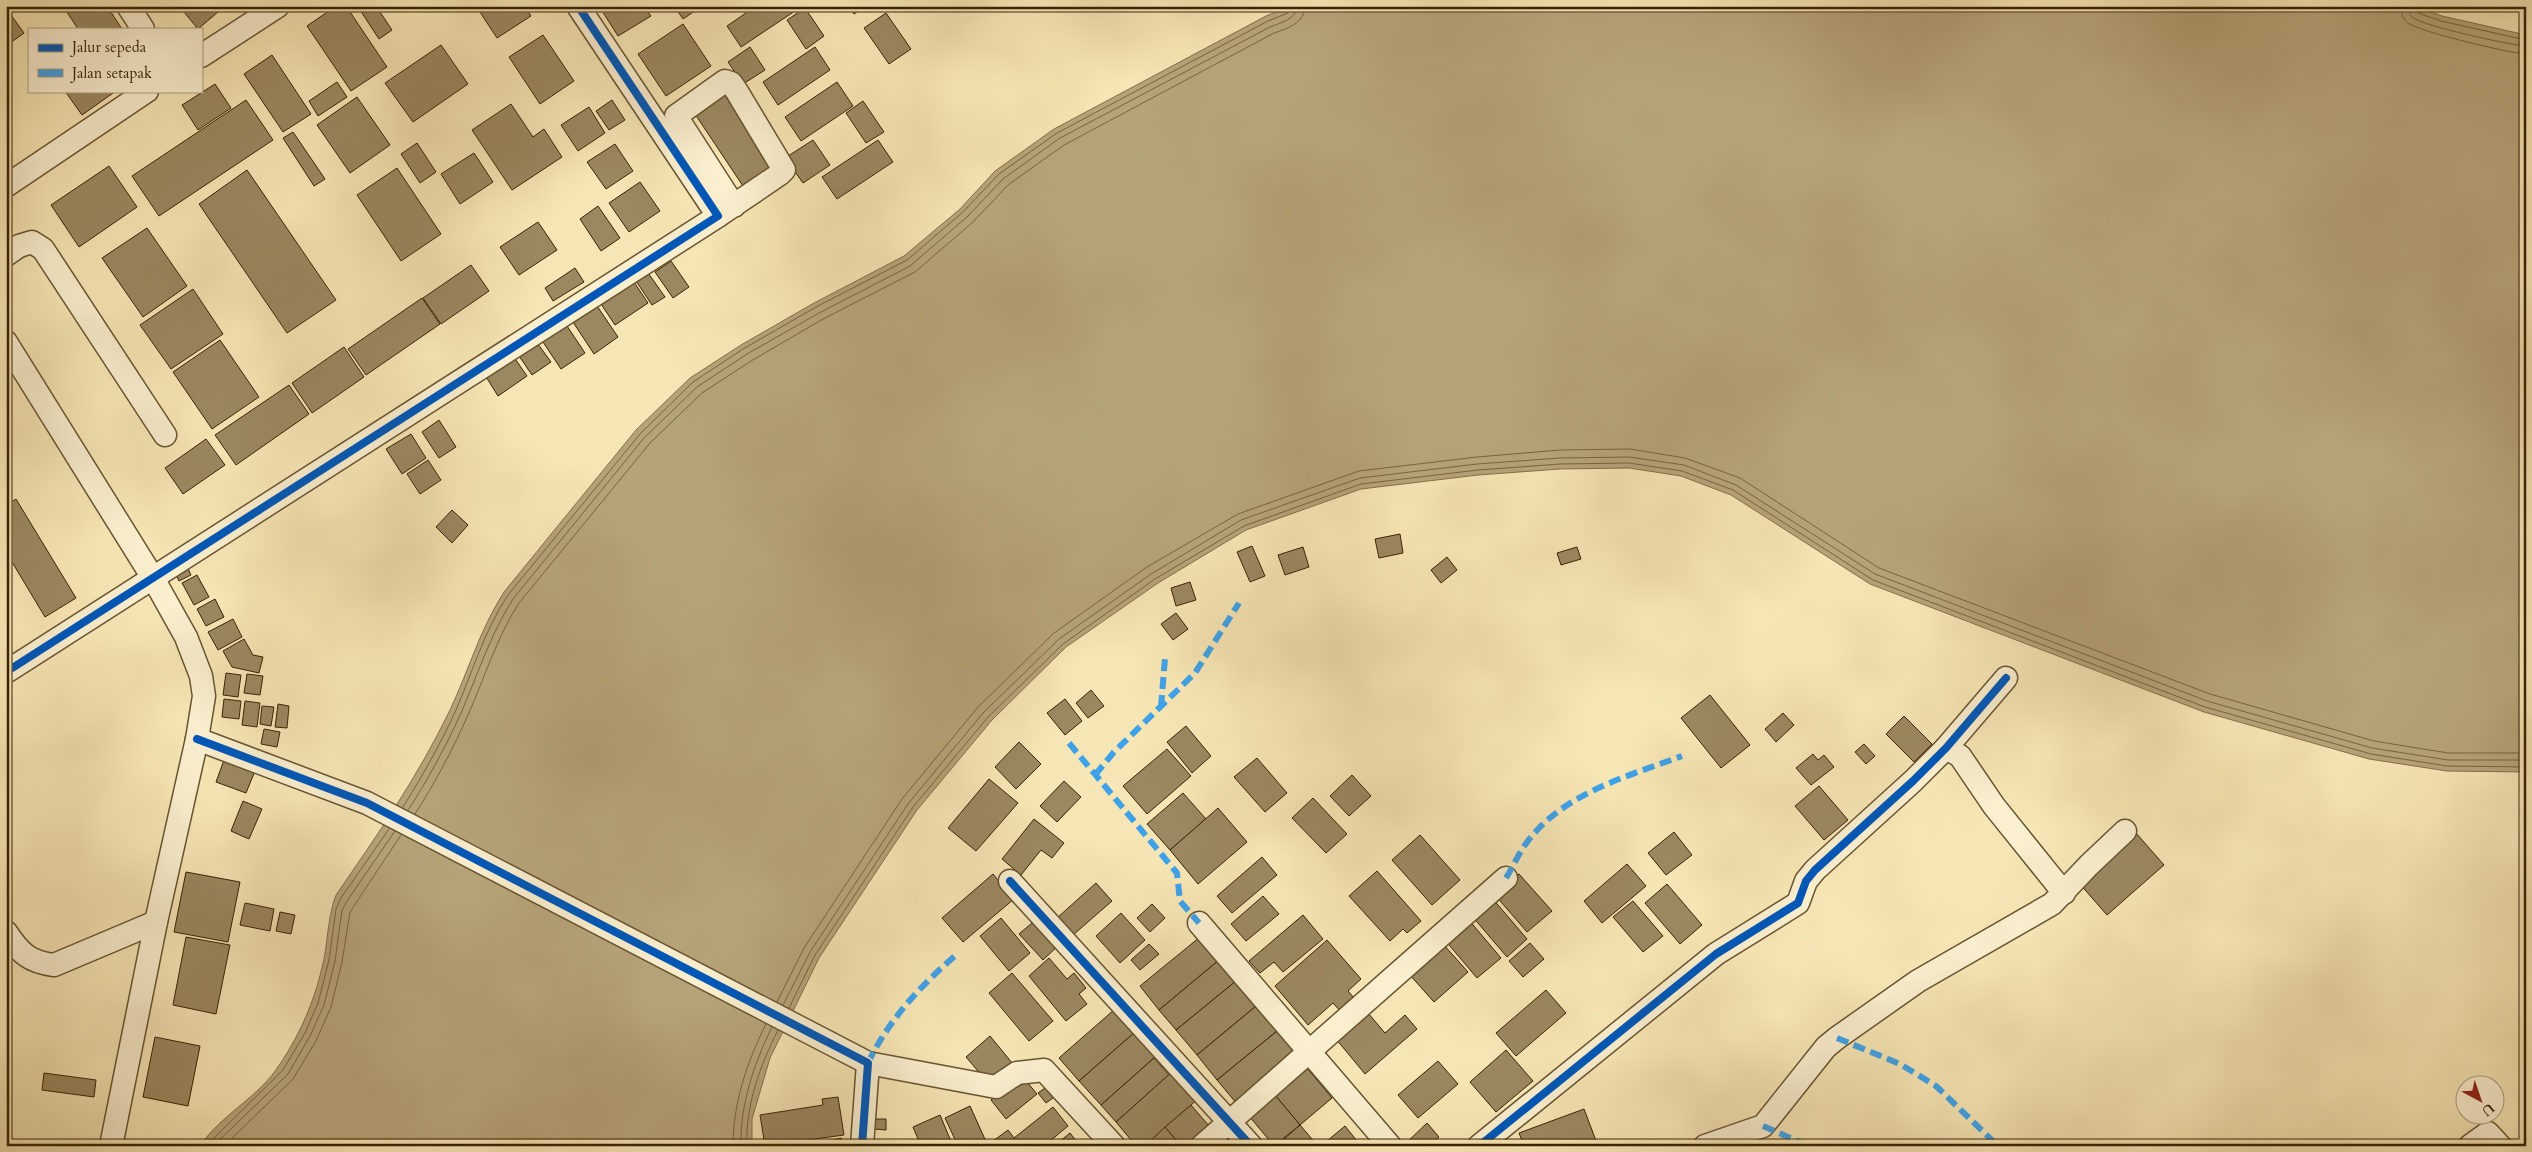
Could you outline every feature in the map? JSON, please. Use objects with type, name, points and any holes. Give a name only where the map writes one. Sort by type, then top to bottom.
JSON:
[{"type":"street","points":[[128,6],[142,28]]},
{"type":"street","points":[[202,55],[278,6]]},
{"type":"street","points":[[578,6],[726,211]]},
{"type":"street","points":[[6,672],[726,211],[784,170],[736,90],[731,83],[725,81],[676,116],[726,211]]},
{"type":"street","points":[[6,186],[146,92]]},
{"type":"street","points":[[6,255],[19,246],[32,242],[42,249],[165,434]]},
{"type":"street","points":[[6,342],[153,578],[186,637],[201,676],[204,696],[197,739],[156,922],[111,1146]]},
{"type":"street","points":[[1479,1146],[1716,954],[1746,934],[1768,924],[1798,903],[1806,881],[1815,870],[1913,781],[1946,748],[2006,678]]},
{"type":"street","points":[[197,739],[367,804],[868,1063],[996,1087],[1017,1073],[1044,1070],[1114,1146]]},
{"type":"street","points":[[1946,748],[1960,756],[1994,806],[2064,893]]},
{"type":"street","points":[[1704,1146],[1763,1126],[1826,1047],[1837,1038],[1918,982],[2029,918],[2064,893],[2089,865],[2125,832]]},
{"type":"street","points":[[1202,1146],[1506,878]]},
{"type":"street","points":[[1010,881],[1251,1146]]},
{"type":"street","points":[[6,932],[25,956],[37,963],[54,965],[156,922]]},
{"type":"street","points":[[1199,923],[1390,1146]]},
{"type":"street","points":[[862,1146],[868,1063]]},
{"type":"street","points":[[2470,1146],[2488,1133],[2500,1146]]},
{"type":"water","points":[[1291,6],[2413,6],[2442,16],[2526,35],[2526,772],[2447,771],[2369,759],[2204,712],[1870,584],[1731,495],[1681,476],[1629,468],[1560,469],[1478,475],[1361,489],[1246,530],[1158,583],[1066,647],[992,720],[917,810],[819,958],[770,1058],[752,1119],[752,1146],[200,1146],[219,1124],[272,1076],[295,1039],[317,987],[324,959],[331,911],[336,895],[382,828],[424,759],[450,710],[481,636],[504,592],[636,430],[690,378],[741,345],[814,303],[904,256],[960,209],[995,171],[1054,129],[1266,16]]},
{"type":"building","points":[[63,6],[107,6],[121,28],[77,28]]},
{"type":"building","points":[[179,6],[213,6],[218,12],[197,28]]},
{"type":"building","points":[[336,6],[346,6],[387,67],[351,91],[307,26]]},
{"type":"building","points":[[372,6],[376,6],[392,30],[379,39],[362,13]]},
{"type":"building","points":[[476,6],[525,6],[531,16],[497,38]]},
{"type":"building","points":[[599,6],[644,6],[651,16],[618,36]]},
{"type":"building","points":[[674,6],[702,6],[683,19]]},
{"type":"building","points":[[756,6],[792,6],[795,11],[741,47],[727,26]]},
{"type":"building","points":[[848,6],[866,6],[854,14]]},
{"type":"building","points":[[6,8],[24,33],[6,46]]},
{"type":"building","points":[[805,8],[824,36],[806,49],[787,20]]},
{"type":"building","points":[[886,13],[911,49],[889,64],[864,28]]},
{"type":"building","points":[[683,24],[711,66],[666,96],[638,54]]},
{"type":"building","points":[[543,35],[574,81],[540,104],[509,57]]},
{"type":"building","points":[[441,45],[468,84],[413,122],[385,83]]},
{"type":"building","points":[[750,47],[765,70],[743,84],[728,62]]},
{"type":"building","points":[[815,47],[830,70],[778,105],[763,82]]},
{"type":"building","points":[[272,55],[311,114],[283,132],[244,74]]},
{"type":"building","points":[[337,82],[347,97],[318,116],[309,101]]},
{"type":"building","points":[[837,82],[853,106],[801,141],[785,117]]},
{"type":"building","points":[[215,84],[231,108],[198,130],[182,105]]},
{"type":"building","points":[[720,88],[773,167],[743,186],[691,108]]},
{"type":"building","points":[[66,92],[115,92],[82,115]]},
{"type":"building","points":[[357,97],[390,145],[350,173],[317,125]]},
{"type":"building","points":[[246,100],[273,140],[159,216],[132,176]]},
{"type":"building","points":[[612,100],[625,120],[609,130],[596,111]]},
{"type":"building","points":[[863,101],[884,132],[866,143],[846,113]]},
{"type":"building","points":[[511,104],[533,137],[544,129],[562,157],[512,190],[472,130]]},
{"type":"building","points":[[589,107],[605,133],[578,151],[561,125]]},
{"type":"building","points":[[293,132],[325,179],[314,186],[283,138]]},
{"type":"building","points":[[813,140],[830,165],[803,183],[785,158]]},
{"type":"building","points":[[878,140],[893,162],[837,199],[822,177]]},
{"type":"building","points":[[417,143],[436,172],[420,183],[401,154]]},
{"type":"building","points":[[615,144],[633,171],[606,189],[587,162]]},
{"type":"building","points":[[474,153],[493,182],[460,204],[441,174]]},
{"type":"building","points":[[109,166],[137,207],[79,247],[51,205]]},
{"type":"building","points":[[397,168],[441,234],[401,261],[357,195]]},
{"type":"building","points":[[247,170],[336,300],[287,333],[199,204]]},
{"type":"building","points":[[640,182],[660,211],[629,232],[609,203]]},
{"type":"building","points":[[598,206],[620,238],[601,251],[580,219]]},
{"type":"building","points":[[538,222],[557,250],[519,275],[500,247]]},
{"type":"building","points":[[147,228],[187,286],[143,317],[102,258]]},
{"type":"building","points":[[671,261],[689,287],[673,298],[655,272]]},
{"type":"building","points":[[471,265],[489,291],[441,324],[423,298]]},
{"type":"building","points":[[575,268],[584,282],[553,301],[545,288]]},
{"type":"building","points":[[646,270],[665,297],[652,305],[634,278]]},
{"type":"building","points":[[630,276],[648,303],[615,325],[597,298]]},
{"type":"building","points":[[193,289],[223,334],[171,369],[140,325]]},
{"type":"building","points":[[422,298],[440,324],[366,375],[348,349]]},
{"type":"building","points":[[595,303],[618,337],[594,354],[571,319]]},
{"type":"building","points":[[563,320],[585,353],[561,369],[539,336]]},
{"type":"building","points":[[220,340],[259,397],[212,429],[173,372]]},
{"type":"building","points":[[535,340],[551,362],[532,375],[517,353]]},
{"type":"building","points":[[344,347],[364,377],[312,413],[292,383]]},
{"type":"building","points":[[511,353],[527,376],[498,396],[483,372]]},
{"type":"building","points":[[289,385],[309,414],[236,465],[215,435]]},
{"type":"building","points":[[439,420],[456,447],[439,458],[422,432]]},
{"type":"building","points":[[411,434],[426,458],[402,474],[386,449]]},
{"type":"building","points":[[206,439],[225,465],[183,494],[165,468]]},
{"type":"building","points":[[428,460],[441,480],[420,494],[407,474]]},
{"type":"building","points":[[16,499],[76,598],[45,617],[6,552],[6,505]]},
{"type":"building","points":[[452,510],[468,525],[452,543],[436,527]]},
{"type":"building","points":[[1400,534],[1403,553],[1379,558],[1375,539]]},
{"type":"building","points":[[1252,546],[1265,576],[1250,582],[1237,552]]},
{"type":"building","points":[[1303,547],[1309,567],[1285,575],[1278,555]]},
{"type":"building","points":[[1577,547],[1581,559],[1561,565],[1557,553]]},
{"type":"building","points":[[1447,557],[1457,570],[1441,583],[1431,570]]},
{"type":"building","points":[[186,564],[191,575],[179,581],[174,570]]},
{"type":"building","points":[[197,575],[209,597],[194,605],[182,583]]},
{"type":"building","points":[[1190,582],[1196,600],[1176,606],[1171,588]]},
{"type":"building","points":[[215,599],[224,617],[206,626],[197,609]]},
{"type":"building","points":[[1176,613],[1188,629],[1173,640],[1161,624]]},
{"type":"building","points":[[233,619],[242,637],[218,650],[208,632]]},
{"type":"building","points":[[244,639],[253,655],[263,657],[259,673],[232,667],[223,651]]},
{"type":"building","points":[[226,673],[241,675],[238,697],[223,695]]},
{"type":"building","points":[[247,674],[263,676],[260,695],[244,693]]},
{"type":"building","points":[[1091,690],[1104,706],[1088,718],[1076,703]]},
{"type":"building","points":[[1710,695],[1750,745],[1721,768],[1681,718]]},
{"type":"building","points":[[224,699],[241,701],[239,719],[222,717]]},
{"type":"building","points":[[1065,699],[1082,721],[1065,735],[1047,713]]},
{"type":"building","points":[[245,701],[260,703],[257,727],[242,725]]},
{"type":"building","points":[[278,704],[289,706],[287,728],[275,727]]},
{"type":"building","points":[[262,706],[274,707],[271,726],[260,724]]},
{"type":"building","points":[[1783,713],[1794,725],[1776,742],[1765,729]]},
{"type":"building","points":[[1904,716],[1932,744],[1914,762],[1886,734]]},
{"type":"building","points":[[1186,726],[1211,756],[1192,773],[1167,742]]},
{"type":"building","points":[[264,729],[280,732],[277,747],[261,744]]},
{"type":"building","points":[[1019,742],[1041,764],[1016,789],[995,767]]},
{"type":"building","points":[[1864,744],[1875,756],[1866,764],[1855,752]]},
{"type":"building","points":[[1167,749],[1191,776],[1147,814],[1123,786]]},
{"type":"building","points":[[1813,754],[1818,760],[1824,755],[1834,767],[1811,785],[1796,768]]},
{"type":"building","points":[[1257,758],[1287,793],[1265,812],[1234,777]]},
{"type":"building","points":[[224,760],[255,771],[246,793],[216,782]]},
{"type":"building","points":[[1352,775],[1371,796],[1349,816],[1330,796]]},
{"type":"building","points":[[989,779],[1018,803],[976,851],[948,828]]},
{"type":"building","points":[[1064,781],[1081,797],[1057,822],[1040,806]]},
{"type":"building","points":[[1819,786],[1848,820],[1824,840],[1795,806]]},
{"type":"building","points":[[1183,793],[1206,819],[1170,850],[1147,824]]},
{"type":"building","points":[[1313,798],[1347,834],[1326,853],[1292,818]]},
{"type":"building","points":[[243,801],[262,809],[249,839],[231,831]]},
{"type":"building","points":[[1218,808],[1247,842],[1198,884],[1170,850]]},
{"type":"building","points":[[1034,819],[1064,843],[1052,858],[1041,850],[1021,875],[1002,859]]},
{"type":"building","points":[[1674,832],[1692,855],[1666,875],[1648,853]]},
{"type":"building","points":[[2136,833],[2164,865],[2107,915],[2079,883]]},
{"type":"building","points":[[1420,835],[1460,880],[1432,905],[1392,860]]},
{"type":"building","points":[[1262,857],[1277,875],[1232,913],[1217,896]]},
{"type":"building","points":[[1627,864],[1646,886],[1602,923],[1584,901]]},
{"type":"building","points":[[1377,871],[1421,921],[1407,933],[1403,929],[1390,941],[1349,896]]},
{"type":"building","points":[[186,872],[240,882],[228,942],[174,932]]},
{"type":"building","points":[[993,874],[1014,899],[963,942],[942,918]]},
{"type":"building","points":[[1519,874],[1552,911],[1527,932],[1495,895]]},
{"type":"building","points":[[1096,883],[1112,901],[1073,935],[1057,918]]},
{"type":"building","points":[[1667,884],[1702,925],[1680,944],[1645,903]]},
{"type":"building","points":[[1263,896],[1279,914],[1246,941],[1231,924]]},
{"type":"building","points":[[1492,898],[1527,939],[1507,957],[1472,916]]},
{"type":"building","points":[[1633,901],[1663,936],[1643,952],[1613,917]]},
{"type":"building","points":[[245,903],[274,909],[270,931],[240,925]]},
{"type":"building","points":[[1152,904],[1165,918],[1150,932],[1137,918]]},
{"type":"building","points":[[280,912],[295,915],[291,934],[276,931]]},
{"type":"building","points":[[1121,913],[1145,940],[1120,963],[1096,936]]},
{"type":"building","points":[[1303,915],[1323,939],[1283,972],[1274,962],[1260,973],[1249,961]]},
{"type":"building","points":[[1001,918],[1030,953],[1009,971],[980,936]]},
{"type":"building","points":[[1038,918],[1061,943],[1043,960],[1019,934]]},
{"type":"building","points":[[1468,919],[1501,958],[1477,978],[1444,939]]},
{"type":"building","points":[[186,937],[230,945],[216,1014],[173,1005]]},
{"type":"building","points":[[1200,937],[1219,960],[1159,1010],[1140,986]]},
{"type":"building","points":[[1327,940],[1361,979],[1348,991],[1355,999],[1341,1012],[1333,1003],[1308,1025],[1275,986]]},
{"type":"building","points":[[1530,943],[1544,959],[1523,977],[1509,961]]},
{"type":"building","points":[[1149,944],[1159,954],[1140,970],[1131,960]]},
{"type":"building","points":[[1443,944],[1468,972],[1434,1002],[1409,974]]},
{"type":"building","points":[[1049,958],[1067,979],[1074,973],[1086,988],[1079,994],[1087,1004],[1066,1021],[1029,976]]},
{"type":"building","points":[[1219,960],[1236,981],[1176,1030],[1159,1010]]},
{"type":"building","points":[[1012,973],[1053,1021],[1029,1041],[989,993]]},
{"type":"building","points":[[1236,981],[1256,1006],[1197,1055],[1176,1030]]},
{"type":"building","points":[[1546,990],[1566,1013],[1516,1056],[1496,1033]]},
{"type":"building","points":[[1256,1006],[1277,1031],[1217,1080],[1197,1055]]},
{"type":"building","points":[[1115,1009],[1135,1032],[1079,1081],[1059,1058]]},
{"type":"building","points":[[1368,1013],[1385,1033],[1405,1015],[1417,1029],[1365,1074],[1336,1039]]},
{"type":"building","points":[[1277,1031],[1297,1055],[1237,1104],[1217,1080]]},
{"type":"building","points":[[1135,1032],[1156,1056],[1101,1105],[1079,1081]]},
{"type":"building","points":[[990,1036],[1013,1064],[989,1084],[966,1057]]},
{"type":"building","points":[[155,1037],[200,1046],[188,1106],[143,1097]]},
{"type":"building","points":[[1506,1050],[1533,1081],[1496,1112],[1470,1082]]},
{"type":"building","points":[[1154,1058],[1169,1075],[1116,1122],[1101,1105]]},
{"type":"building","points":[[1438,1061],[1458,1084],[1418,1118],[1398,1095]]},
{"type":"building","points":[[1307,1068],[1332,1098],[1300,1125],[1275,1095]]},
{"type":"building","points":[[1174,1070],[1199,1098],[1145,1146],[1136,1146],[1116,1122]]},
{"type":"building","points":[[44,1073],[96,1080],[94,1097],[42,1090]]},
{"type":"building","points":[[1022,1076],[1037,1094],[1006,1119],[991,1100]]},
{"type":"building","points":[[1049,1085],[1057,1095],[1046,1103],[1038,1093]]},
{"type":"building","points":[[1275,1095],[1300,1125],[1274,1146],[1249,1116]]},
{"type":"building","points":[[838,1097],[844,1135],[765,1146],[760,1115],[823,1105],[822,1099]]},
{"type":"building","points":[[1191,1105],[1210,1127],[1189,1146],[1181,1146],[1165,1127]]},
{"type":"building","points":[[970,1106],[988,1146],[958,1146],[945,1118]]},
{"type":"building","points":[[1053,1107],[1068,1126],[1044,1146],[997,1146],[993,1141],[1008,1130],[1014,1138]]},
{"type":"building","points":[[1584,1109],[1598,1146],[1524,1146],[1519,1133]]},
{"type":"building","points":[[940,1115],[953,1146],[921,1146],[913,1127]]},
{"type":"building","points":[[874,1119],[886,1119],[886,1130],[874,1129]]},
{"type":"building","points":[[1427,1123],[1439,1137],[1429,1146],[1403,1146]]},
{"type":"building","points":[[1300,1125],[1318,1146],[1276,1146]]},
{"type":"building","points":[[1345,1126],[1361,1146],[1321,1146]]},
{"type":"building","points":[[1165,1127],[1181,1146],[1145,1146]]},
{"type":"building","points":[[1070,1133],[1080,1146],[1054,1146]]},
{"type":"building","points":[[841,1138],[843,1146],[809,1146]]},
{"type":"marked path","points":[[1095,775],[1114,752],[1195,673],[1239,603]]},
{"type":"marked path","points":[[1161,707],[1165,658]]},
{"type":"marked path","points":[[1069,743],[1177,873],[1180,901],[1199,923]]},
{"type":"marked path","points":[[1506,878],[1528,841],[1547,821],[1563,808],[1601,787],[1682,756]]},
{"type":"marked path","points":[[868,1063],[885,1033],[906,1005],[929,979],[955,956]]},
{"type":"marked path","points":[[1837,1038],[1900,1064],[1936,1086],[1998,1146]]},
{"type":"marked path","points":[[1763,1126],[1809,1146]]},
{"type":"cycle path","points":[[6,672],[718,216],[578,6]]},
{"type":"cycle path","points":[[1479,1146],[1716,954],[1798,903],[1806,881],[1815,870],[1913,781],[1946,748],[2006,678]]},
{"type":"cycle path","points":[[197,739],[367,803],[868,1063],[862,1146]]},
{"type":"cycle path","points":[[1010,881],[1251,1146]]}]
